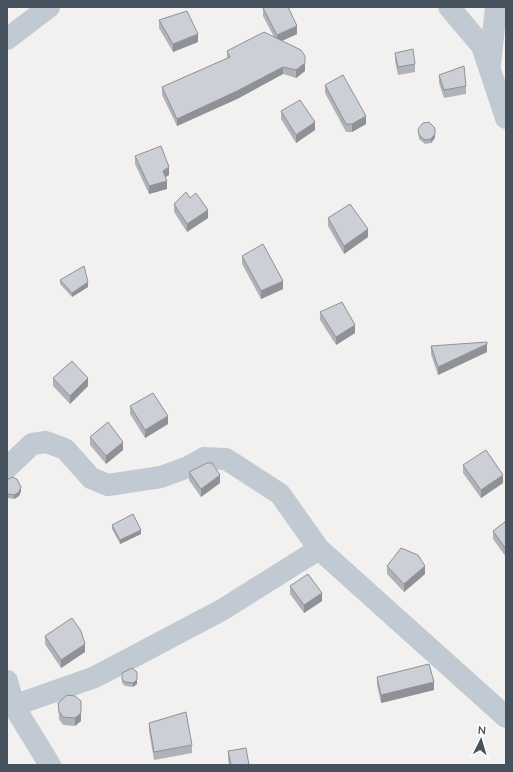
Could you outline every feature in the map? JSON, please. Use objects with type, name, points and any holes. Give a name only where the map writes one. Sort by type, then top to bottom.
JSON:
[{"type":"street","points":[[7,39],[49,7]]},
{"type":"street","points":[[450,7],[482,46],[506,118]]},
{"type":"street","points":[[490,70],[496,7]]},
{"type":"street","points":[[7,468],[32,444],[46,442],[65,449],[91,478],[108,485],[161,476],[188,467],[204,458],[226,459],[280,494],[319,549],[506,718]]},
{"type":"street","points":[[15,708],[27,701],[94,676],[222,610],[319,549]]},
{"type":"street","points":[[7,681],[15,708],[50,765]]},
{"type":"building","points":[[288,7],[297,26],[277,35],[263,8]]},
{"type":"building","points":[[187,11],[198,34],[173,44],[159,20]]},
{"type":"building","points":[[264,32],[301,50],[305,56],[305,63],[296,70],[283,67],[237,91],[177,119],[162,87],[230,57],[227,51]]},
{"type":"building","points":[[413,49],[415,64],[398,67],[395,53]]},
{"type":"building","points":[[464,66],[466,86],[444,90],[439,75]]},
{"type":"building","points":[[343,75],[366,116],[352,124],[346,124],[325,85]]},
{"type":"building","points":[[300,100],[315,122],[296,135],[281,111]]},
{"type":"building","points":[[429,122],[435,128],[435,134],[431,139],[425,140],[419,135],[418,129],[423,123]]},
{"type":"building","points":[[161,146],[169,167],[163,171],[167,181],[149,186],[135,156]]},
{"type":"building","points":[[186,192],[190,198],[196,193],[208,210],[187,224],[174,204]]},
{"type":"building","points":[[350,204],[368,229],[344,246],[328,218]]},
{"type":"building","points":[[263,244],[283,281],[261,291],[242,256]]},
{"type":"building","points":[[84,266],[88,282],[72,293],[60,280]]},
{"type":"building","points":[[342,302],[355,325],[336,337],[320,312]]},
{"type":"building","points":[[487,342],[487,344],[438,367],[431,346]]},
{"type":"building","points":[[72,361],[88,378],[70,396],[53,378]]},
{"type":"building","points":[[153,393],[168,416],[145,430],[130,406]]},
{"type":"building","points":[[108,422],[123,442],[106,456],[90,437]]},
{"type":"building","points":[[486,450],[503,475],[481,490],[463,465]]},
{"type":"building","points":[[207,463],[212,463],[220,475],[201,489],[189,472]]},
{"type":"building","points":[[12,477],[17,479],[21,487],[19,492],[14,495],[7,493],[7,480]]},
{"type":"building","points":[[133,514],[141,530],[120,540],[112,525]]},
{"type":"building","points":[[506,521],[506,549],[493,531]]},
{"type":"building","points":[[401,548],[418,555],[425,566],[404,584],[387,566]]},
{"type":"building","points":[[308,574],[322,593],[304,605],[290,586]]},
{"type":"building","points":[[72,618],[81,631],[85,644],[61,660],[45,636]]},
{"type":"building","points":[[429,664],[434,682],[381,695],[377,677]]},
{"type":"building","points":[[132,668],[137,672],[137,680],[133,683],[125,682],[122,679],[122,673]]},
{"type":"building","points":[[67,695],[75,696],[81,701],[81,713],[75,718],[63,717],[59,711],[58,703]]},
{"type":"building","points":[[186,712],[192,745],[154,752],[149,723]]},
{"type":"building","points":[[246,748],[249,765],[231,765],[228,751]]}]
